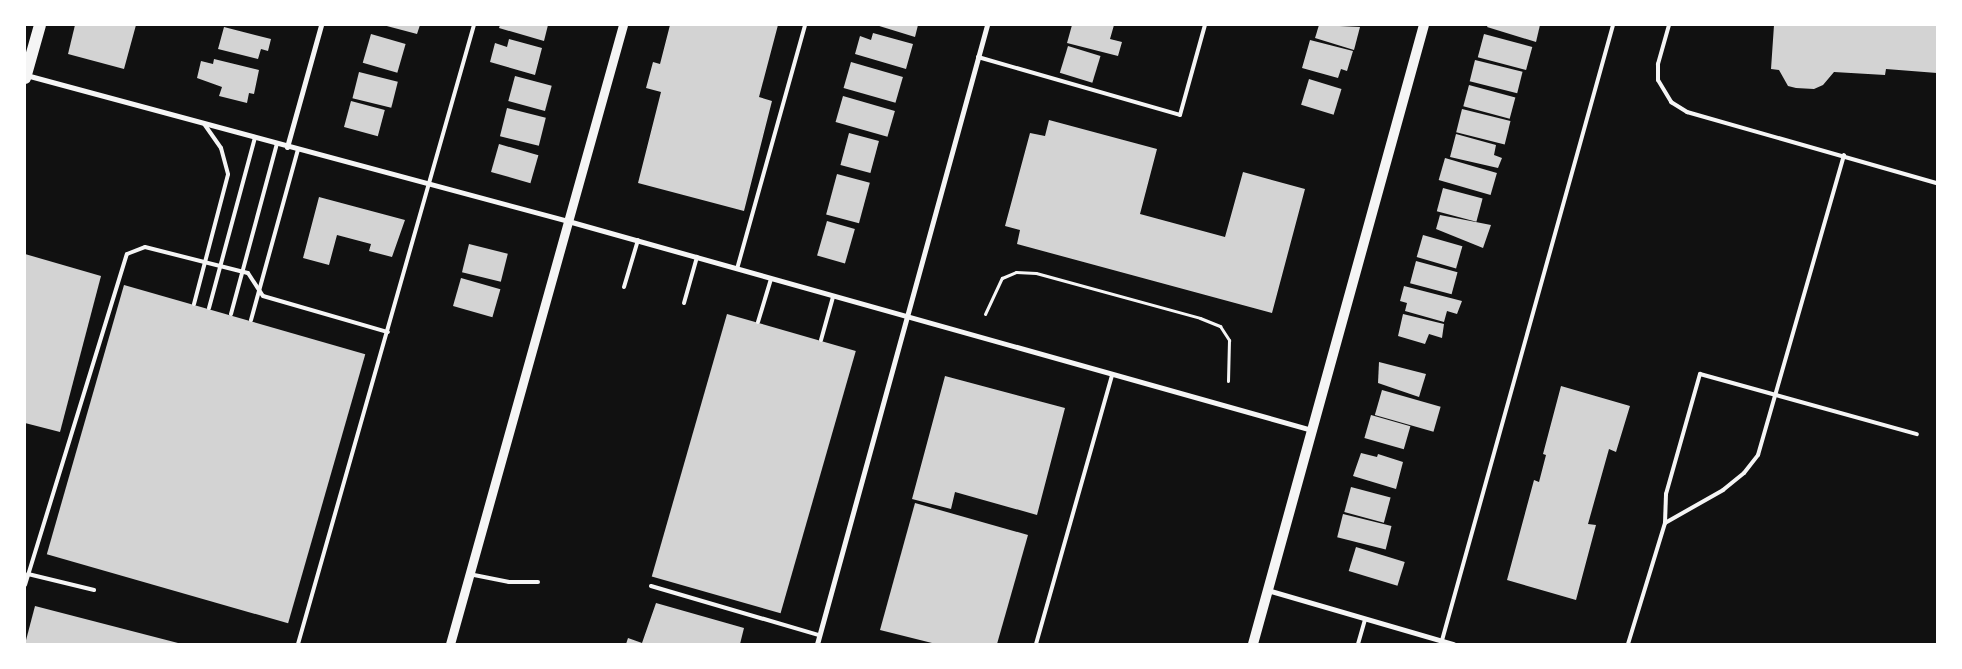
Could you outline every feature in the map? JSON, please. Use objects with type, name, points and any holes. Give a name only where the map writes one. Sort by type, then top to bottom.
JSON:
[{"type":"main road","points":[[25,76],[40,25]]},
{"type":"main road","points":[[1253,644],[1424,25]]},
{"type":"street","points":[[287,147],[320,25]]},
{"type":"street","points":[[450,644],[623,25]]},
{"type":"street","points":[[817,644],[987,25]]},
{"type":"street","points":[[25,76],[638,240],[905,318],[1312,431]]},
{"type":"street","points":[[1267,590],[1453,644]]},
{"type":"lane","points":[[298,644],[474,25]]},
{"type":"lane","points":[[738,269],[805,25]]},
{"type":"lane","points":[[978,57],[1180,115],[1205,25]]},
{"type":"lane","points":[[1441,642],[1613,25]]},
{"type":"lane","points":[[1669,25],[1657,72],[1663,91],[1672,102],[1687,112],[1844,155],[1937,183]]},
{"type":"lane","points":[[194,304],[228,174],[221,148],[204,124]]},
{"type":"lane","points":[[208,308],[255,138]]},
{"type":"lane","points":[[231,314],[277,144]]},
{"type":"lane","points":[[251,320],[298,150]]},
{"type":"lane","points":[[1665,523],[1723,490],[1744,473],[1758,455],[1844,155]]},
{"type":"lane","points":[[624,288],[638,240]]},
{"type":"lane","points":[[25,585],[122,262],[127,254],[145,246],[248,273],[263,296],[388,332]]},
{"type":"lane","points":[[684,303],[697,257]]},
{"type":"lane","points":[[758,322],[771,279]]},
{"type":"lane","points":[[821,340],[833,297]]},
{"type":"lane","points":[[1628,644],[1665,523],[1666,494],[1700,374],[1917,434]]},
{"type":"lane","points":[[1036,644],[1112,375]]},
{"type":"lane","points":[[28,574],[94,590]]},
{"type":"lane","points":[[469,574],[509,582],[538,582]]},
{"type":"lane","points":[[651,586],[819,635]]},
{"type":"lane","points":[[1358,644],[1365,619]]},
{"type":"path","points":[[985,314],[1002,278],[1016,272],[1036,273],[1137,300],[1220,326],[1228,340],[1228,381]]},
{"type":"building","points":[[75,25],[136,25],[124,69],[68,54]]},
{"type":"building","points":[[383,25],[420,25],[417,34]]},
{"type":"building","points":[[500,25],[548,25],[544,41],[499,28]]},
{"type":"building","points":[[670,25],[778,25],[759,97],[772,101],[744,211],[638,183],[661,92],[646,88],[653,62],[660,64]]},
{"type":"building","points":[[876,25],[918,25],[915,37]]},
{"type":"building","points":[[1072,25],[1114,25],[1110,39],[1122,42],[1118,56],[1067,43]]},
{"type":"building","points":[[1319,25],[1360,27],[1354,50],[1315,38]]},
{"type":"building","points":[[1488,25],[1540,25],[1536,42],[1487,27]]},
{"type":"building","points":[[1774,25],[1937,25],[1937,73],[1886,69],[1885,75],[1834,72],[1823,85],[1814,89],[1788,86],[1779,70],[1771,69]]},
{"type":"building","points":[[224,27],[271,39],[268,51],[261,49],[258,59],[218,49]]},
{"type":"building","points":[[873,33],[913,44],[906,69],[855,54],[860,36],[871,40]]},
{"type":"building","points":[[371,34],[406,44],[397,73],[363,63]]},
{"type":"building","points":[[1484,34],[1532,47],[1526,70],[1478,57]]},
{"type":"building","points":[[509,39],[542,48],[535,75],[490,62],[495,43],[507,47]]},
{"type":"building","points":[[1310,40],[1353,51],[1347,71],[1341,69],[1338,78],[1302,68]]},
{"type":"building","points":[[1068,46],[1101,56],[1092,83],[1060,73]]},
{"type":"building","points":[[214,59],[259,70],[254,94],[249,93],[247,103],[219,96],[222,87],[197,78],[201,61],[213,64]]},
{"type":"building","points":[[1475,60],[1523,72],[1517,93],[1470,81]]},
{"type":"building","points":[[851,62],[903,77],[895,103],[844,88]]},
{"type":"building","points":[[359,72],[398,82],[391,108],[352,98]]},
{"type":"building","points":[[515,76],[552,86],[545,111],[508,101]]},
{"type":"building","points":[[1309,79],[1342,89],[1334,115],[1301,105]]},
{"type":"building","points":[[1469,85],[1515,97],[1510,119],[1463,106]]},
{"type":"building","points":[[843,96],[895,111],[887,137],[836,122]]},
{"type":"building","points":[[351,101],[385,110],[378,136],[344,127]]},
{"type":"building","points":[[507,108],[546,118],[539,146],[500,136]]},
{"type":"building","points":[[1462,109],[1511,121],[1505,144],[1456,132]]},
{"type":"building","points":[[1049,120],[1157,149],[1140,214],[1225,237],[1243,172],[1305,189],[1272,313],[1017,244],[1020,230],[1005,226],[1030,133],[1045,136]]},
{"type":"building","points":[[849,133],[879,141],[870,173],[840,165]]},
{"type":"building","points":[[1456,134],[1496,145],[1494,155],[1502,158],[1498,168],[1450,157]]},
{"type":"building","points":[[499,144],[538,155],[530,183],[491,172]]},
{"type":"building","points":[[1445,158],[1497,173],[1491,195],[1439,180]]},
{"type":"building","points":[[837,174],[870,183],[859,223],[826,215]]},
{"type":"building","points":[[1443,188],[1483,199],[1476,222],[1437,211]]},
{"type":"building","points":[[319,197],[405,220],[392,257],[369,251],[371,244],[337,235],[329,265],[303,258]]},
{"type":"building","points":[[1440,215],[1491,225],[1483,248],[1436,229]]},
{"type":"building","points":[[827,221],[855,229],[845,264],[817,256]]},
{"type":"building","points":[[1423,235],[1462,246],[1456,268],[1417,257]]},
{"type":"building","points":[[469,244],[508,254],[501,282],[462,272]]},
{"type":"building","points":[[25,254],[101,276],[60,432],[25,423]]},
{"type":"building","points":[[1416,261],[1458,272],[1452,294],[1410,283]]},
{"type":"building","points":[[461,278],[500,289],[492,317],[453,306]]},
{"type":"building","points":[[124,285],[365,354],[288,623],[47,554]]},
{"type":"building","points":[[1404,286],[1462,301],[1457,314],[1447,311],[1444,322],[1405,311],[1407,303],[1400,301]]},
{"type":"building","points":[[727,314],[856,351],[781,613],[652,576]]},
{"type":"building","points":[[1403,314],[1444,324],[1442,338],[1429,334],[1425,344],[1398,336]]},
{"type":"building","points":[[1379,362],[1426,374],[1419,397],[1378,383]]},
{"type":"building","points":[[945,376],[1065,408],[1037,515],[955,492],[951,509],[912,499]]},
{"type":"building","points":[[1561,386],[1630,406],[1616,452],[1609,449],[1588,524],[1596,525],[1576,600],[1507,580],[1534,480],[1539,482],[1546,455],[1543,454]]},
{"type":"building","points":[[1382,390],[1441,407],[1433,432],[1375,415]]},
{"type":"building","points":[[1371,415],[1410,426],[1404,449],[1364,438]]},
{"type":"building","points":[[1361,453],[1377,457],[1378,454],[1403,462],[1396,489],[1353,476]]},
{"type":"building","points":[[1351,487],[1391,498],[1384,523],[1344,512]]},
{"type":"building","points":[[915,503],[1028,535],[997,644],[936,644],[880,630]]},
{"type":"building","points":[[1343,514],[1392,526],[1386,549],[1337,537]]},
{"type":"building","points":[[1356,547],[1405,562],[1397,586],[1349,571]]},
{"type":"building","points":[[656,603],[744,628],[740,644],[626,644],[628,638],[642,643]]},
{"type":"building","points":[[35,606],[178,643],[178,644],[25,644]]}]
